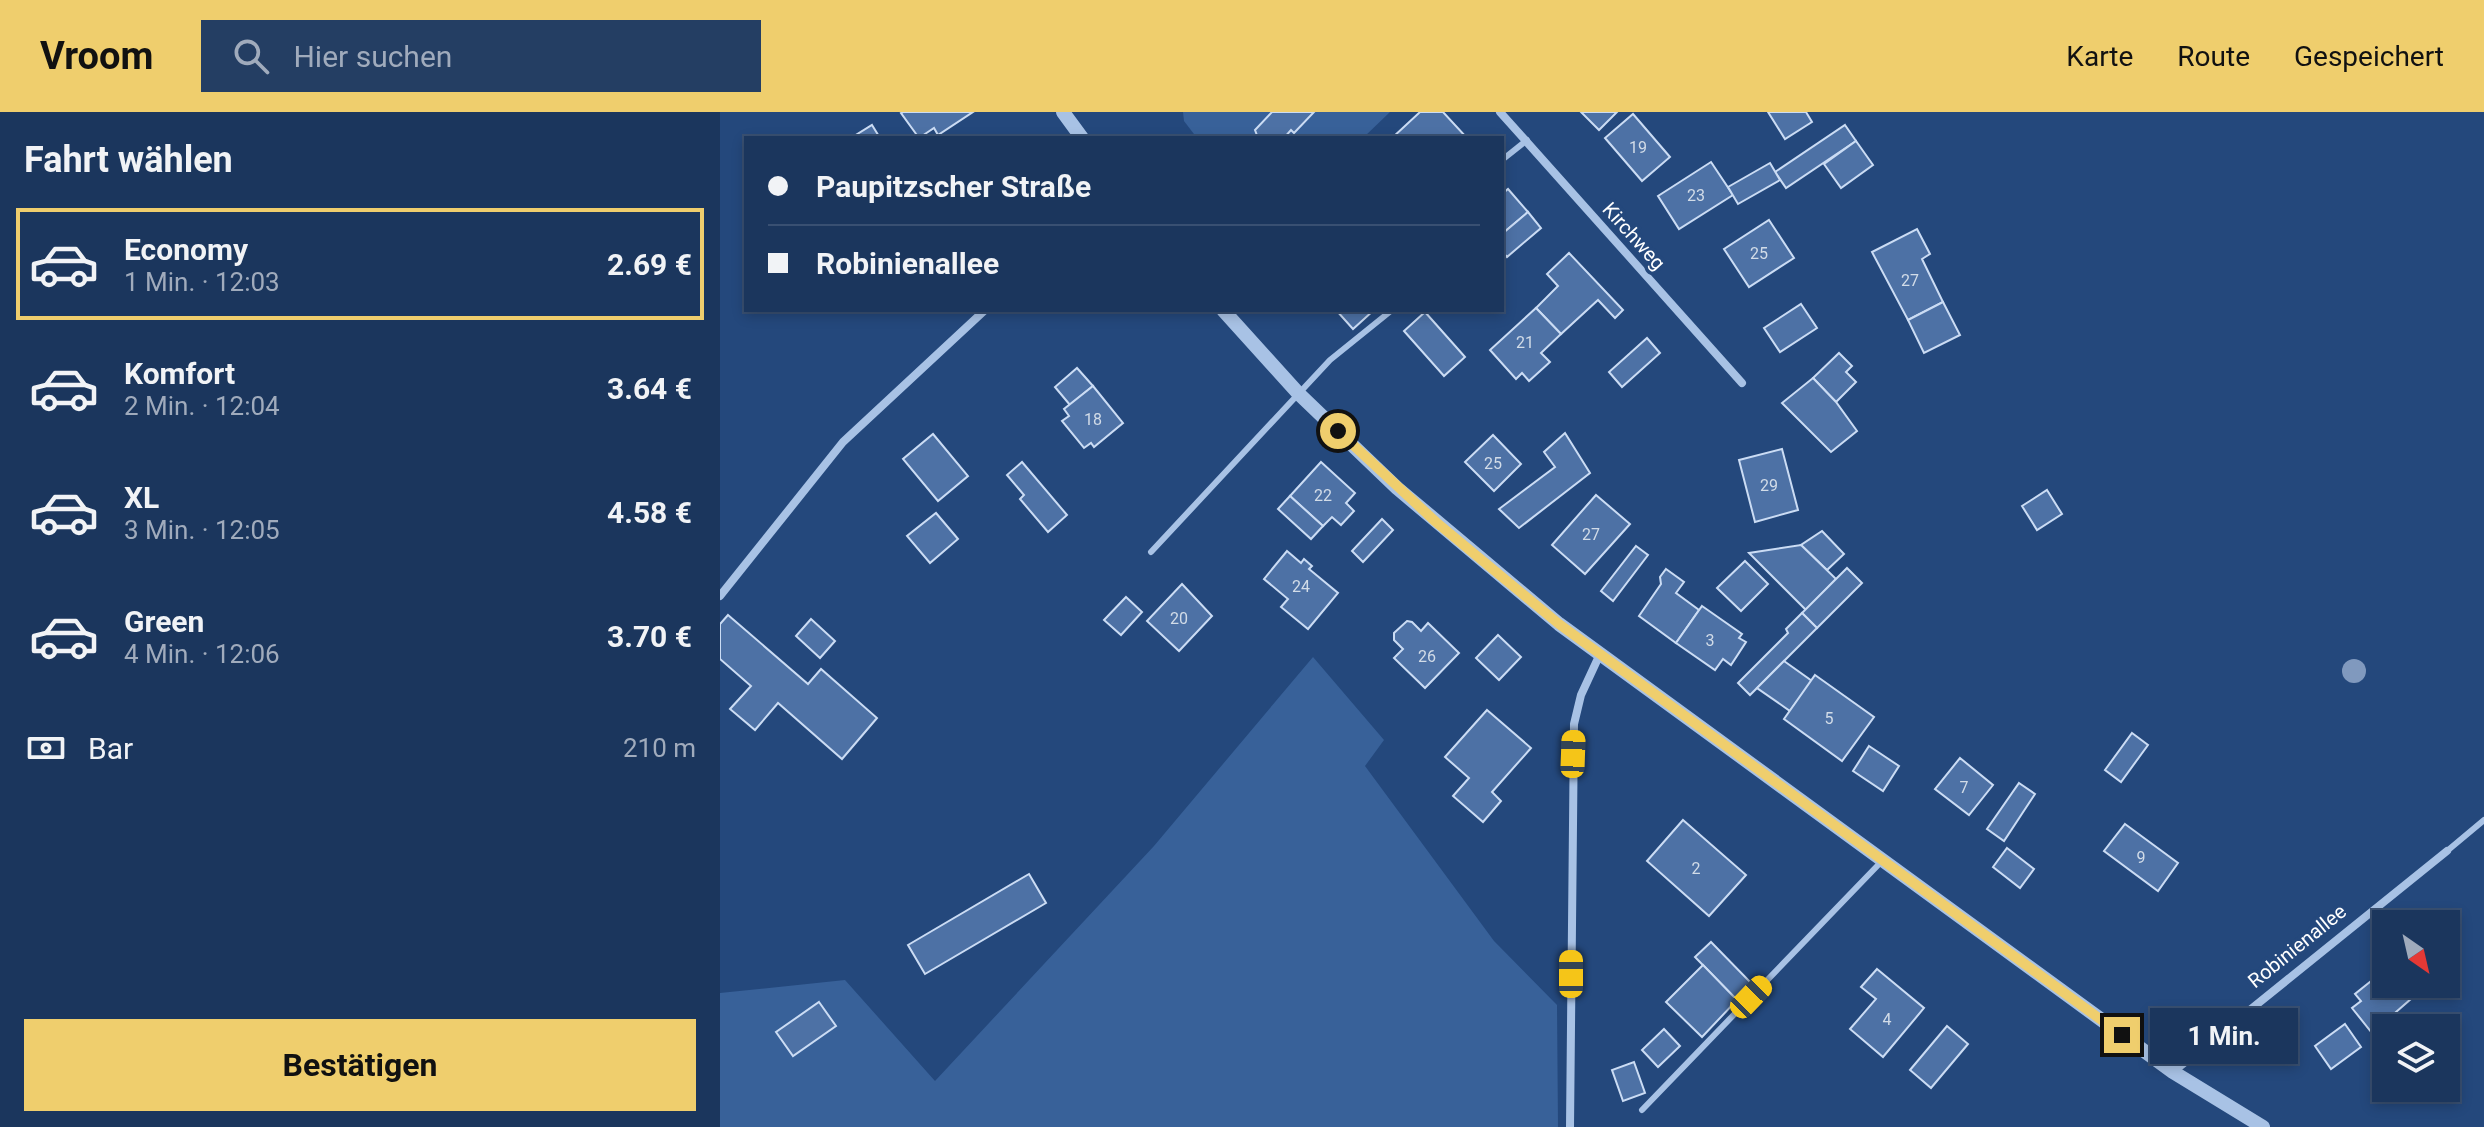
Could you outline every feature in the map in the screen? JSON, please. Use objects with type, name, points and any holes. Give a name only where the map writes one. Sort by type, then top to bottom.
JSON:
[{"type":"street","points":[[1063,112],[1081,136]]},
{"type":"street","name":"Kirchweg","points":[[1500,112],[1742,383]]},
{"type":"street","points":[[720,596],[843,442],[983,312]]},
{"type":"street","points":[[1225,312],[1298,393],[1397,488],[1476,557],[1600,654],[2173,1072],[2263,1127]]},
{"type":"street","points":[[1570,1127],[1574,724],[1581,695],[1600,654]]},
{"type":"street","name":"Robinienallee","points":[[2173,1072],[2447,851]]},
{"type":"lane","points":[[1504,158],[1527,140]]},
{"type":"lane","points":[[1151,552],[1330,360],[1390,312]]},
{"type":"lane","points":[[2447,851],[2484,820]]},
{"type":"lane","points":[[1642,1110],[1882,861]]},
{"type":"shaded area","points":[[1183,112],[1390,112],[1365,136],[1195,136],[1184,121]]},
{"type":"shaded area","points":[[1313,657],[1384,740],[1365,766],[1494,941],[1557,1005],[1558,1127],[720,1127],[720,993],[845,980],[935,1081],[1154,846]]},
{"type":"building","points":[[973,112],[938,135],[934,128],[922,136],[918,136],[901,113]]},
{"type":"building","points":[[1272,112],[1314,112],[1294,133],[1291,130],[1286,136],[1257,136],[1255,130]]},
{"type":"building","points":[[1420,112],[1443,112],[1465,136],[1394,136]]},
{"type":"building","points":[[1581,112],[1617,112],[1599,130]]},
{"type":"building","points":[[1768,112],[1806,112],[1812,122],[1785,139]]},
{"type":"building","points":[[1633,114],[1670,157],[1642,181],[1605,138]]},
{"type":"building","points":[[872,125],[879,136],[854,136]]},
{"type":"building","points":[[1845,125],[1856,141],[1786,188],[1775,172]]},
{"type":"building","points":[[1856,141],[1873,165],[1841,188],[1824,164]]},
{"type":"building","points":[[1711,162],[1733,195],[1679,229],[1658,196]]},
{"type":"building","points":[[1770,163],[1780,180],[1738,204],[1728,187]]},
{"type":"building","points":[[1508,189],[1528,212],[1504,232],[1504,192]]},
{"type":"building","points":[[1528,212],[1541,228],[1507,257],[1504,253],[1504,232]]},
{"type":"building","points":[[1769,220],[1794,258],[1749,287],[1724,249]]},
{"type":"building","points":[[1917,229],[1930,254],[1922,259],[1943,302],[1908,320],[1872,252]]},
{"type":"building","points":[[1569,253],[1623,310],[1615,318],[1598,300],[1561,334],[1536,308],[1558,286],[1547,274]]},
{"type":"building","points":[[1943,302],[1960,335],[1924,353],[1908,320]]},
{"type":"building","points":[[1801,304],[1817,328],[1780,352],[1764,328]]},
{"type":"building","points":[[1536,308],[1561,334],[1541,353],[1550,362],[1529,381],[1522,373],[1516,379],[1490,350]]},
{"type":"building","points":[[1338,312],[1372,312],[1353,329]]},
{"type":"building","points":[[1425,312],[1465,357],[1444,376],[1404,331]]},
{"type":"building","points":[[1647,338],[1660,353],[1622,387],[1609,372]]},
{"type":"building","points":[[1839,353],[1852,366],[1846,372],[1856,382],[1836,402],[1813,378]]},
{"type":"building","points":[[1077,368],[1093,386],[1070,405],[1055,387]]},
{"type":"building","points":[[1813,378],[1857,431],[1831,452],[1782,403]]},
{"type":"building","points":[[1093,386],[1123,423],[1094,447],[1091,443],[1084,448],[1062,421],[1069,416],[1064,409]]},
{"type":"building","points":[[1565,433],[1590,473],[1519,528],[1499,509],[1555,467],[1544,452]]},
{"type":"building","points":[[933,434],[968,476],[938,501],[903,459]]},
{"type":"building","points":[[1493,435],[1521,464],[1494,491],[1465,462]]},
{"type":"building","points":[[1782,449],[1798,510],[1755,522],[1739,460]]},
{"type":"building","points":[[1022,462],[1067,515],[1048,532],[1020,499],[1024,495],[1007,475]]},
{"type":"building","points":[[1321,462],[1355,493],[1346,503],[1354,511],[1341,525],[1332,517],[1323,526],[1290,496]]},
{"type":"building","points":[[2047,490],[2062,514],[2037,530],[2022,506]]},
{"type":"building","points":[[1596,495],[1630,524],[1585,574],[1552,545]]},
{"type":"building","points":[[1290,496],[1323,526],[1311,539],[1278,509]]},
{"type":"building","points":[[936,513],[958,539],[930,563],[907,536]]},
{"type":"building","points":[[1382,519],[1393,530],[1363,562],[1352,551]]},
{"type":"building","points":[[1822,531],[1844,554],[1827,570],[1801,545]]},
{"type":"building","points":[[1801,545],[1836,579],[1806,610],[1749,553]]},
{"type":"building","points":[[1636,546],[1648,555],[1613,601],[1601,591]]},
{"type":"building","points":[[1287,551],[1301,563],[1304,559],[1312,566],[1309,569],[1338,593],[1308,629],[1281,607],[1288,599],[1264,579]]},
{"type":"building","points":[[1745,561],[1768,584],[1741,611],[1717,588]]},
{"type":"building","points":[[1847,568],[1862,583],[1817,628],[1802,613]]},
{"type":"building","points":[[1666,569],[1684,582],[1676,593],[1699,610],[1676,643],[1639,616],[1661,584],[1660,577]]},
{"type":"building","points":[[1182,584],[1212,616],[1179,651],[1147,621]]},
{"type":"building","points":[[1126,597],[1142,612],[1121,635],[1104,620]]},
{"type":"building","points":[[1702,606],[1742,634],[1739,638],[1746,642],[1731,665],[1723,659],[1715,670],[1676,643]]},
{"type":"building","points":[[1802,613],[1817,628],[1750,695],[1738,683],[1788,633],[1786,629]]},
{"type":"building","points":[[728,615],[808,684],[821,669],[877,718],[842,759],[778,703],[755,730],[730,709],[751,686],[720,659],[720,624]]},
{"type":"building","points":[[811,619],[835,641],[820,658],[796,636]]},
{"type":"building","points":[[1407,621],[1421,631],[1428,623],[1459,653],[1425,688],[1394,658],[1403,649],[1394,640],[1394,633]]},
{"type":"building","points":[[1498,635],[1521,657],[1499,680],[1476,658]]},
{"type":"building","points":[[1784,661],[1812,681],[1790,711],[1757,688]]},
{"type":"building","points":[[1815,675],[1874,717],[1842,761],[1784,719]]},
{"type":"building","points":[[1487,710],[1531,748],[1492,792],[1501,801],[1483,822],[1453,796],[1469,778],[1445,757]]},
{"type":"building","points":[[2132,733],[2148,745],[2121,782],[2105,770]]},
{"type":"building","points":[[1869,746],[1899,766],[1883,791],[1853,771]]},
{"type":"building","points":[[1960,758],[1993,785],[1969,815],[1935,789]]},
{"type":"building","points":[[2019,783],[2035,794],[2004,841],[1987,829]]},
{"type":"building","points":[[1683,820],[1746,875],[1709,916],[1647,861]]},
{"type":"building","points":[[2125,824],[2178,863],[2158,891],[2104,851]]},
{"type":"building","points":[[2007,848],[2034,869],[2020,888],[1993,867]]},
{"type":"building","points":[[1029,874],[1046,903],[925,974],[908,945]]},
{"type":"building","points":[[1711,942],[1753,985],[1737,1000],[1695,957]]},
{"type":"building","points":[[1703,965],[1737,1000],[1702,1037],[1666,1002]]},
{"type":"building","points":[[1877,969],[1924,1008],[1883,1057],[1850,1029],[1876,999],[1861,987]]},
{"type":"building","points":[[2372,980],[2372,998],[2412,998],[2394,1014],[2372,1014],[2372,1033],[2352,1008],[2361,1001],[2355,994]]},
{"type":"building","points":[[819,1002],[836,1026],[793,1056],[776,1032]]},
{"type":"building","points":[[2345,1024],[2361,1047],[2331,1069],[2315,1046]]},
{"type":"building","points":[[1947,1026],[1968,1044],[1931,1088],[1910,1070]]},
{"type":"building","points":[[1664,1029],[1680,1046],[1658,1067],[1642,1050]]},
{"type":"building","points":[[1634,1062],[1645,1093],[1623,1101],[1612,1070]]},
{"type":"route","points":[[1338,431],[1476,557],[1559,624],[2122,1035]]}]
